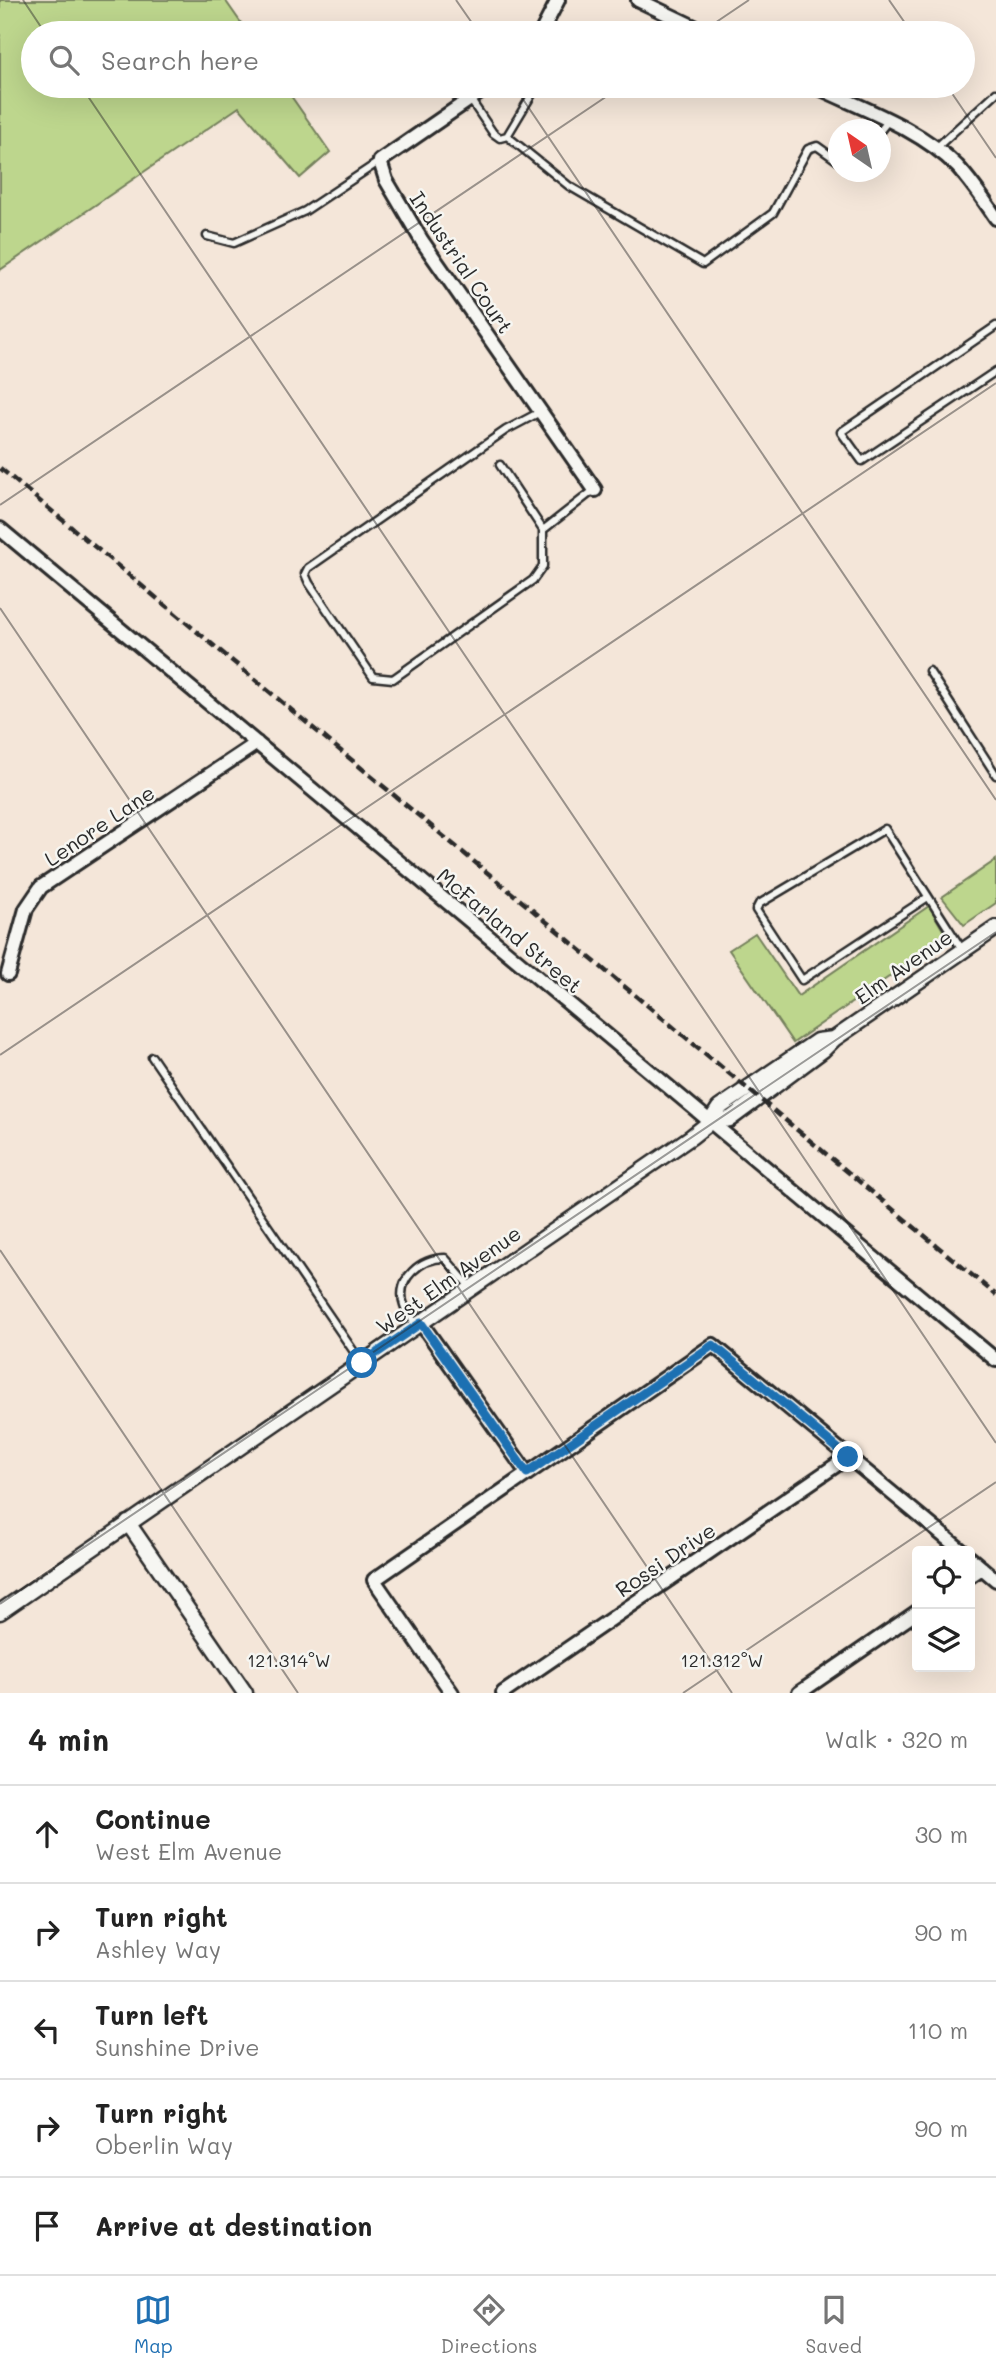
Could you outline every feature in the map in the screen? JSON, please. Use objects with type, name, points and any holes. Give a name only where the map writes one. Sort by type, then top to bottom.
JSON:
[{"type":"street","points":[[547,21],[558,0]]},
{"type":"street","points":[[638,0],[681,21]]},
{"type":"street","points":[[836,98],[872,119]]},
{"type":"street","points":[[380,161],[470,99]]},
{"type":"street","points":[[891,129],[936,148],[972,183],[996,218]]},
{"type":"street","name":"Industrial Court","points":[[380,161],[386,180],[422,241],[595,490]]},
{"type":"street","name":"McFarland Street","points":[[0,529],[996,1360]]},
{"type":"street","name":"Lenore Lane","points":[[8,974],[26,909],[41,887],[257,743]]},
{"type":"street","name":"Elm Avenue","points":[[752,1093],[823,1050],[834,1039],[996,928]]},
{"type":"street","name":"West Elm Avenue","points":[[0,1612],[710,1122],[730,1119],[752,1093]]},
{"type":"street","points":[[419,1325],[527,1473]]},
{"type":"street","points":[[452,1693],[374,1580],[713,1345],[956,1546]]},
{"type":"street","name":"Rossi Drive","points":[[503,1693],[848,1457]]},
{"type":"street","points":[[128,1523],[245,1693]]},
{"type":"street","points":[[975,1562],[996,1580]]},
{"type":"street","points":[[975,1573],[982,1568]]},
{"type":"street","points":[[799,1693],[912,1615]]},
{"type":"lane","points":[[936,148],[996,93]]},
{"type":"lane","points":[[470,99],[493,133],[500,138],[507,136],[530,98]]},
{"type":"lane","points":[[507,136],[569,186],[703,264],[773,213],[808,149],[817,146],[828,153]]},
{"type":"lane","points":[[207,236],[234,243],[304,211],[380,161]]},
{"type":"lane","points":[[996,326],[841,432],[862,461],[996,370]]},
{"type":"lane","points":[[500,465],[543,530],[543,566],[533,580],[393,679],[373,677],[305,574],[308,568],[495,438],[540,412]]},
{"type":"lane","points":[[543,530],[595,490]]},
{"type":"lane","points":[[929,671],[996,775]]},
{"type":"lane","points":[[928,897],[802,980],[756,910],[759,904],[885,829],[928,897],[962,951]]},
{"type":"lane","points":[[152,1057],[362,1363]]},
{"type":"lane","points":[[419,1325],[404,1307],[402,1295],[403,1285],[420,1265],[432,1258],[445,1258],[471,1289]]},
{"type":"green space","points":[[0,0],[225,0],[240,21],[21,21],[21,98],[292,98],[330,152],[300,178],[239,107],[0,270]]},
{"type":"green space","points":[[996,860],[996,903],[964,925],[942,897]]},
{"type":"green space","points":[[929,906],[947,937],[793,1043],[729,950],[755,933],[798,996]]},
{"type":"railway","points":[[0,468],[996,1295]]},
{"type":"route","points":[[362,1363],[421,1323],[527,1473],[713,1345],[848,1457]]}]
